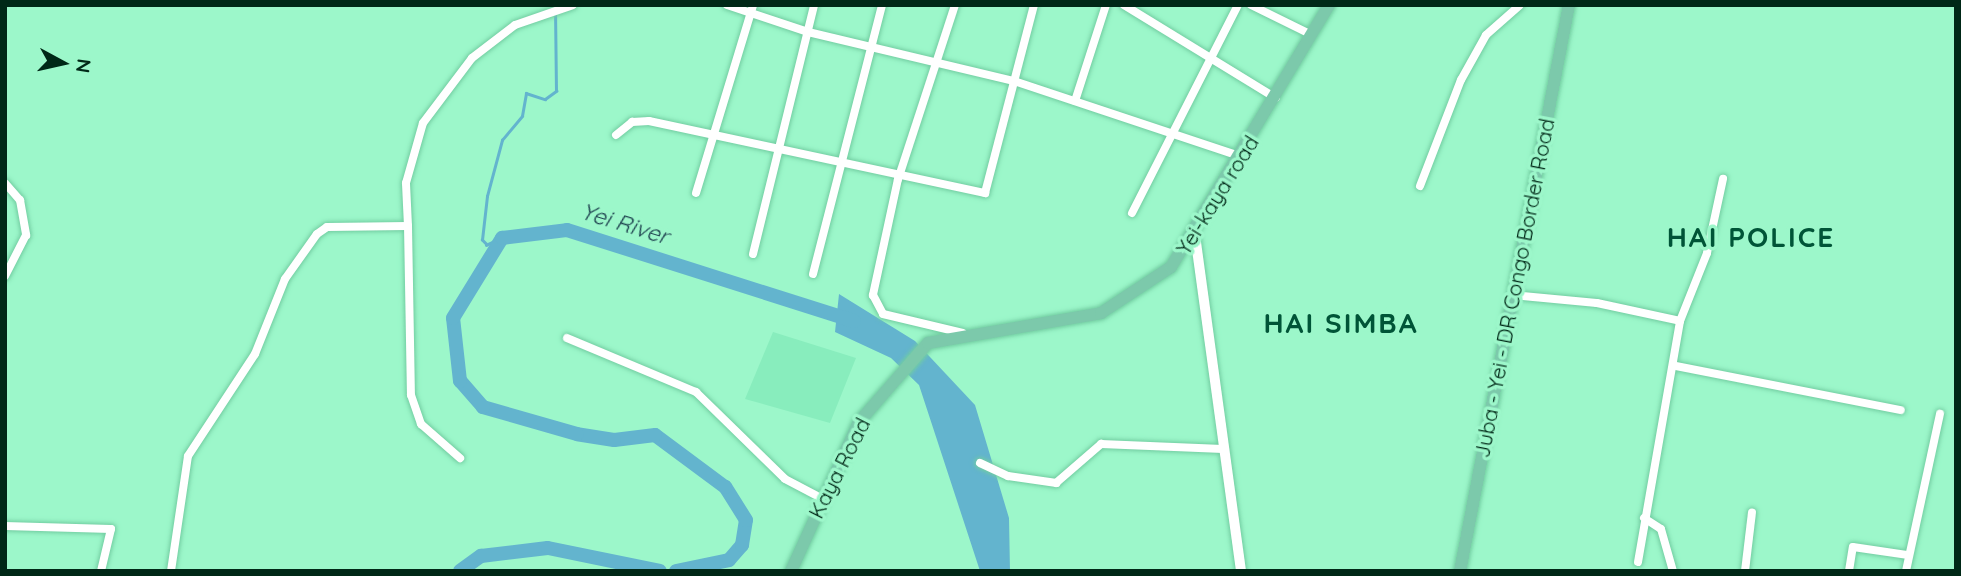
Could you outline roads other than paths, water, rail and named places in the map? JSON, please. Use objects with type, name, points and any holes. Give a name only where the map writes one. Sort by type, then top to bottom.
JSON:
[{"type":"main road","name":"Yei-kaya road","points":[[928,343],[963,333],[1079,319],[1118,305],[1158,279],[1195,235],[1277,99],[1329,5]]},
{"type":"main road","name":"Juba - Yei - DR Congo Border Road","points":[[1460,571],[1569,5]]},
{"type":"main road","name":"Kaya Road","points":[[790,571],[859,422],[892,379],[928,343]]},
{"type":"street","points":[[460,458],[421,424],[411,395],[406,183],[423,123],[472,58],[515,25],[573,5]]},
{"type":"street","points":[[727,5],[752,9],[808,32],[938,66],[1014,81],[1171,130],[1242,157]]},
{"type":"street","points":[[753,254],[814,5]]},
{"type":"street","points":[[813,274],[882,5]]},
{"type":"street","points":[[955,5],[938,66],[898,178],[873,295],[876,309],[910,324],[963,333]]},
{"type":"street","points":[[616,135],[639,121],[718,134],[839,166],[985,194],[1034,5]]},
{"type":"street","points":[[1075,101],[1106,5]]},
{"type":"street","points":[[1124,5],[1214,56],[1277,99]]},
{"type":"street","points":[[1132,212],[1171,130],[1214,56],[1238,5]]},
{"type":"street","points":[[1251,5],[1312,36]]},
{"type":"street","points":[[1420,186],[1474,57],[1486,35],[1520,5]]},
{"type":"street","points":[[696,193],[718,134],[752,9]]},
{"type":"street","points":[[1638,562],[1644,518],[1676,366],[1680,321],[1707,253],[1723,179]]},
{"type":"street","points":[[5,183],[20,200],[26,235],[5,276]]},
{"type":"street","points":[[171,571],[188,456],[255,354],[285,279],[327,227],[408,226]]},
{"type":"street","points":[[1195,235],[1205,274],[1223,449],[1241,571]]},
{"type":"street","points":[[1512,295],[1597,303],[1680,321]]},
{"type":"street","points":[[567,338],[696,392],[785,479],[822,499]]},
{"type":"street","points":[[1676,366],[1901,410]]},
{"type":"street","points":[[1906,571],[1940,414]]},
{"type":"street","points":[[980,463],[1008,476],[1056,483],[1101,444],[1223,449]]},
{"type":"street","points":[[1745,571],[1752,512]]},
{"type":"street","points":[[1644,518],[1661,528],[1673,571]]},
{"type":"street","points":[[5,526],[111,529],[101,571]]},
{"type":"street","points":[[1849,571],[1853,547],[1908,555]]},
{"type":"water","points":[[839,294],[915,341],[975,405],[1009,518],[1010,571],[980,571],[919,385],[891,358],[835,332]]},
{"type":"waterway","points":[[502,238],[487,245],[482,240],[487,196],[502,140],[522,116],[526,93],[545,99],[556,91],[555,5]]},
{"type":"waterway","name":"Yei River","points":[[676,571],[729,560],[742,545],[746,520],[725,487],[655,435],[614,440],[577,434],[483,407],[460,381],[453,318],[502,238],[567,230],[854,321]]},
{"type":"waterway","name":"Yei River","points":[[460,571],[481,556],[548,548],[660,571]]},
{"type":"district","name":"HAI POLICE","points":[[1751,237]]},
{"type":"district","name":"HAI SIMBA","points":[[1341,323]]}]
